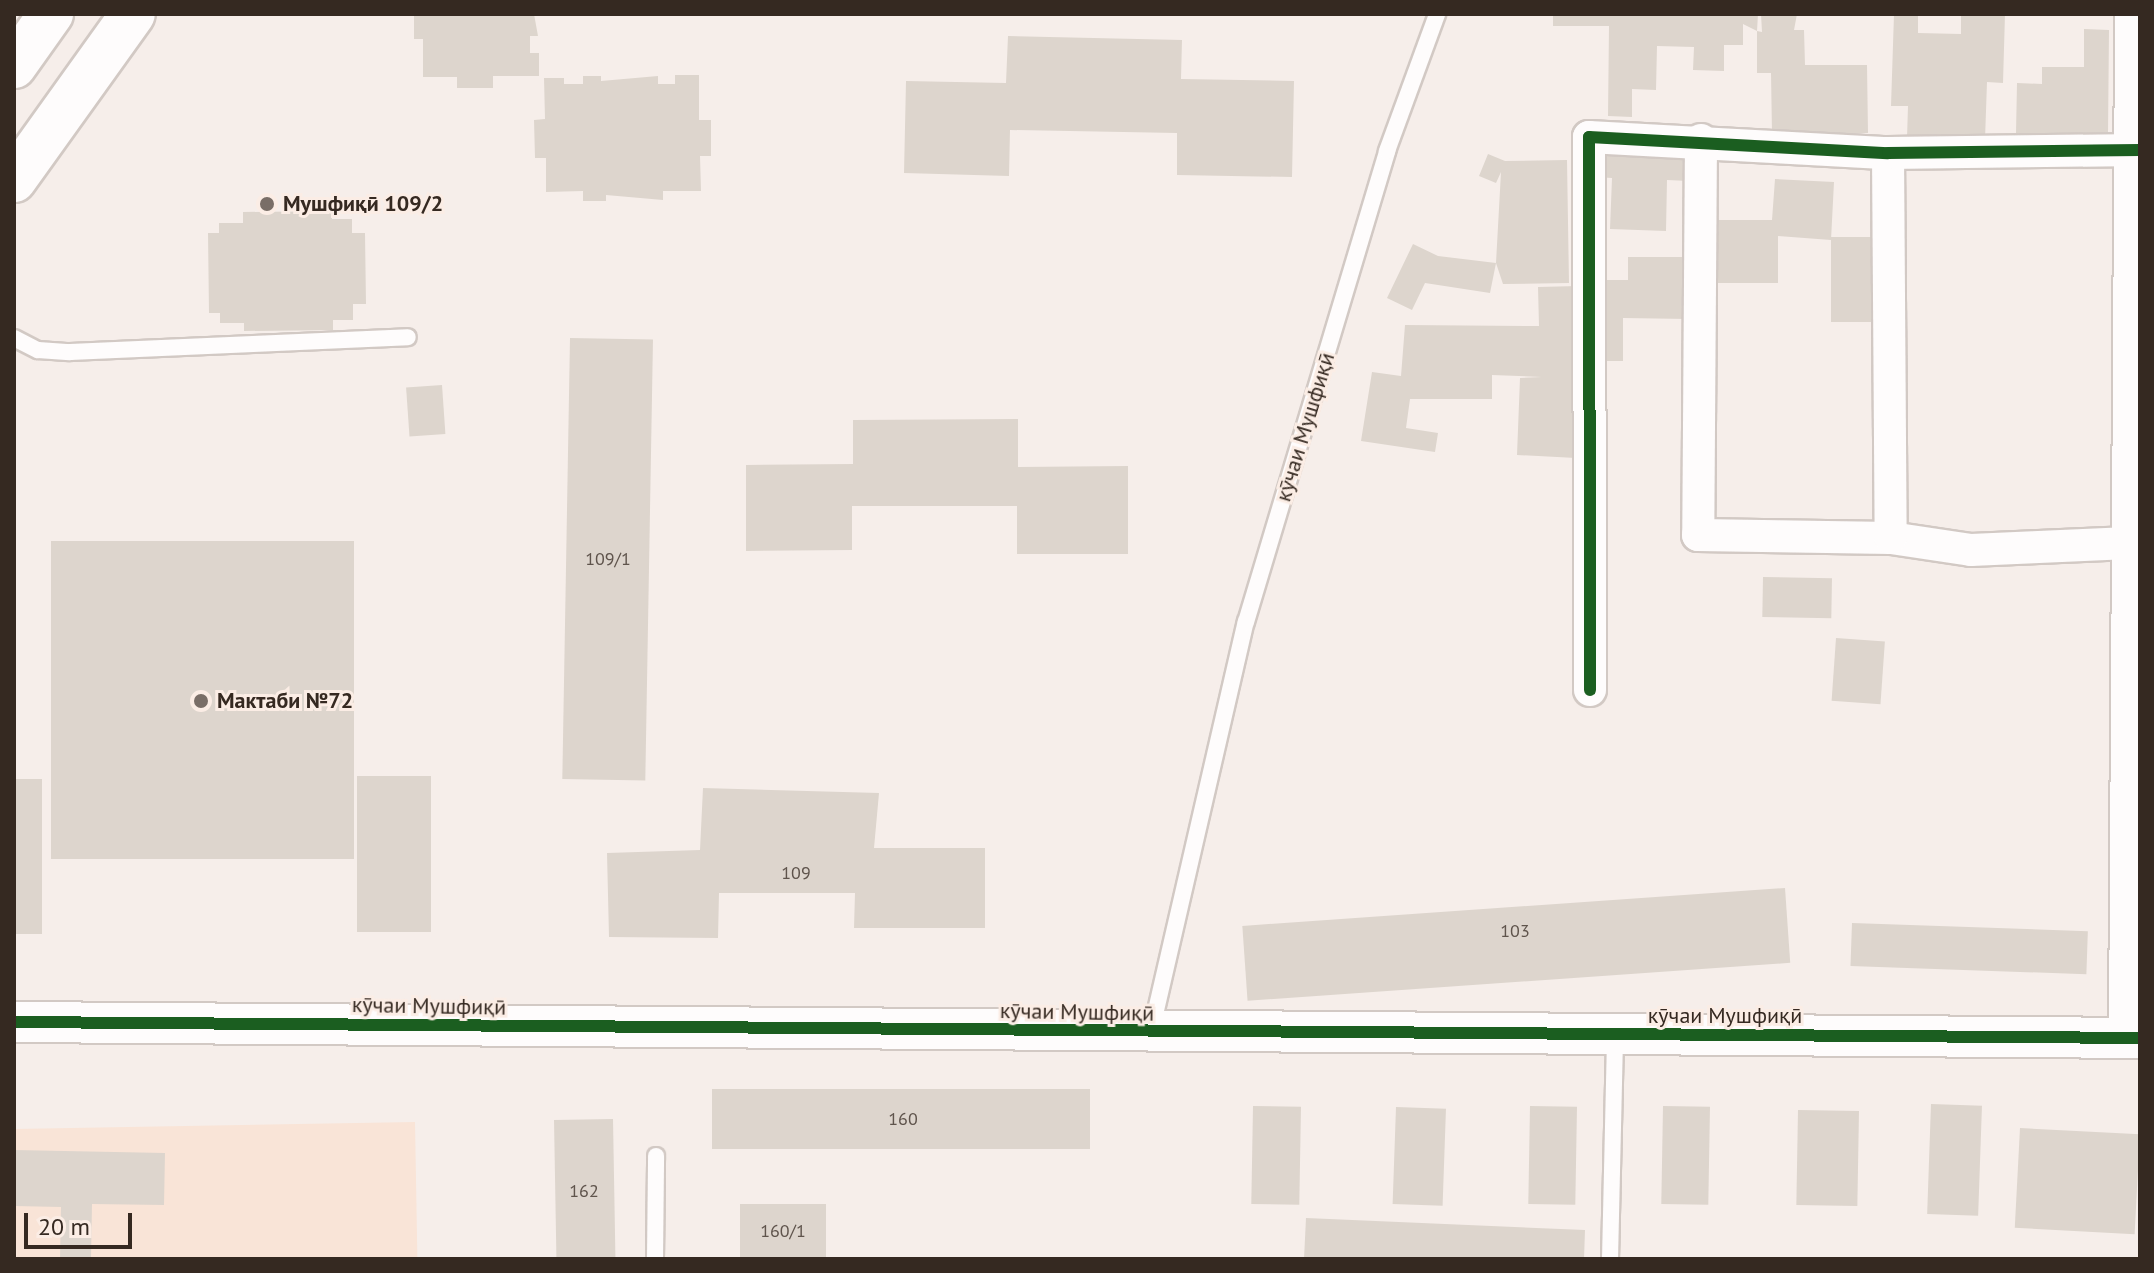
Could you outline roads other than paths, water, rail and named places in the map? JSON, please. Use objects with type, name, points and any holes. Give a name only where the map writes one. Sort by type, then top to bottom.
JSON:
[{"type":"main road","points":[[14,66],[51,14]]},
{"type":"main road","points":[[14,180],[133,14]]},
{"type":"street","points":[[2131,14],[2136,150],[2129,543],[2132,1038]]},
{"type":"street","points":[[1590,690],[1589,137],[1701,140],[1888,153],[2136,150]]},
{"type":"street","points":[[1701,140],[1698,535],[1891,538],[1971,550],[2129,543]]},
{"type":"street","points":[[1888,153],[1891,538]]},
{"type":"street","name":"кӯчаи Мушфиқӣ","points":[[14,1022],[1151,1033],[2132,1038]]},
{"type":"lane","name":"кӯчаи Мушфиқӣ","points":[[1151,1033],[1246,622],[1387,151],[1437,14]]},
{"type":"lane","points":[[14,338],[38,350],[70,352],[408,337]]},
{"type":"lane","points":[[1610,1259],[1615,1036]]},
{"type":"lane","points":[[655,1259],[656,1156]]},
{"type":"place","name":"Мушфиқӣ 109/2","points":[[267,204]]},
{"type":"place","name":"Мактаби №72","points":[[201,701]]}]
